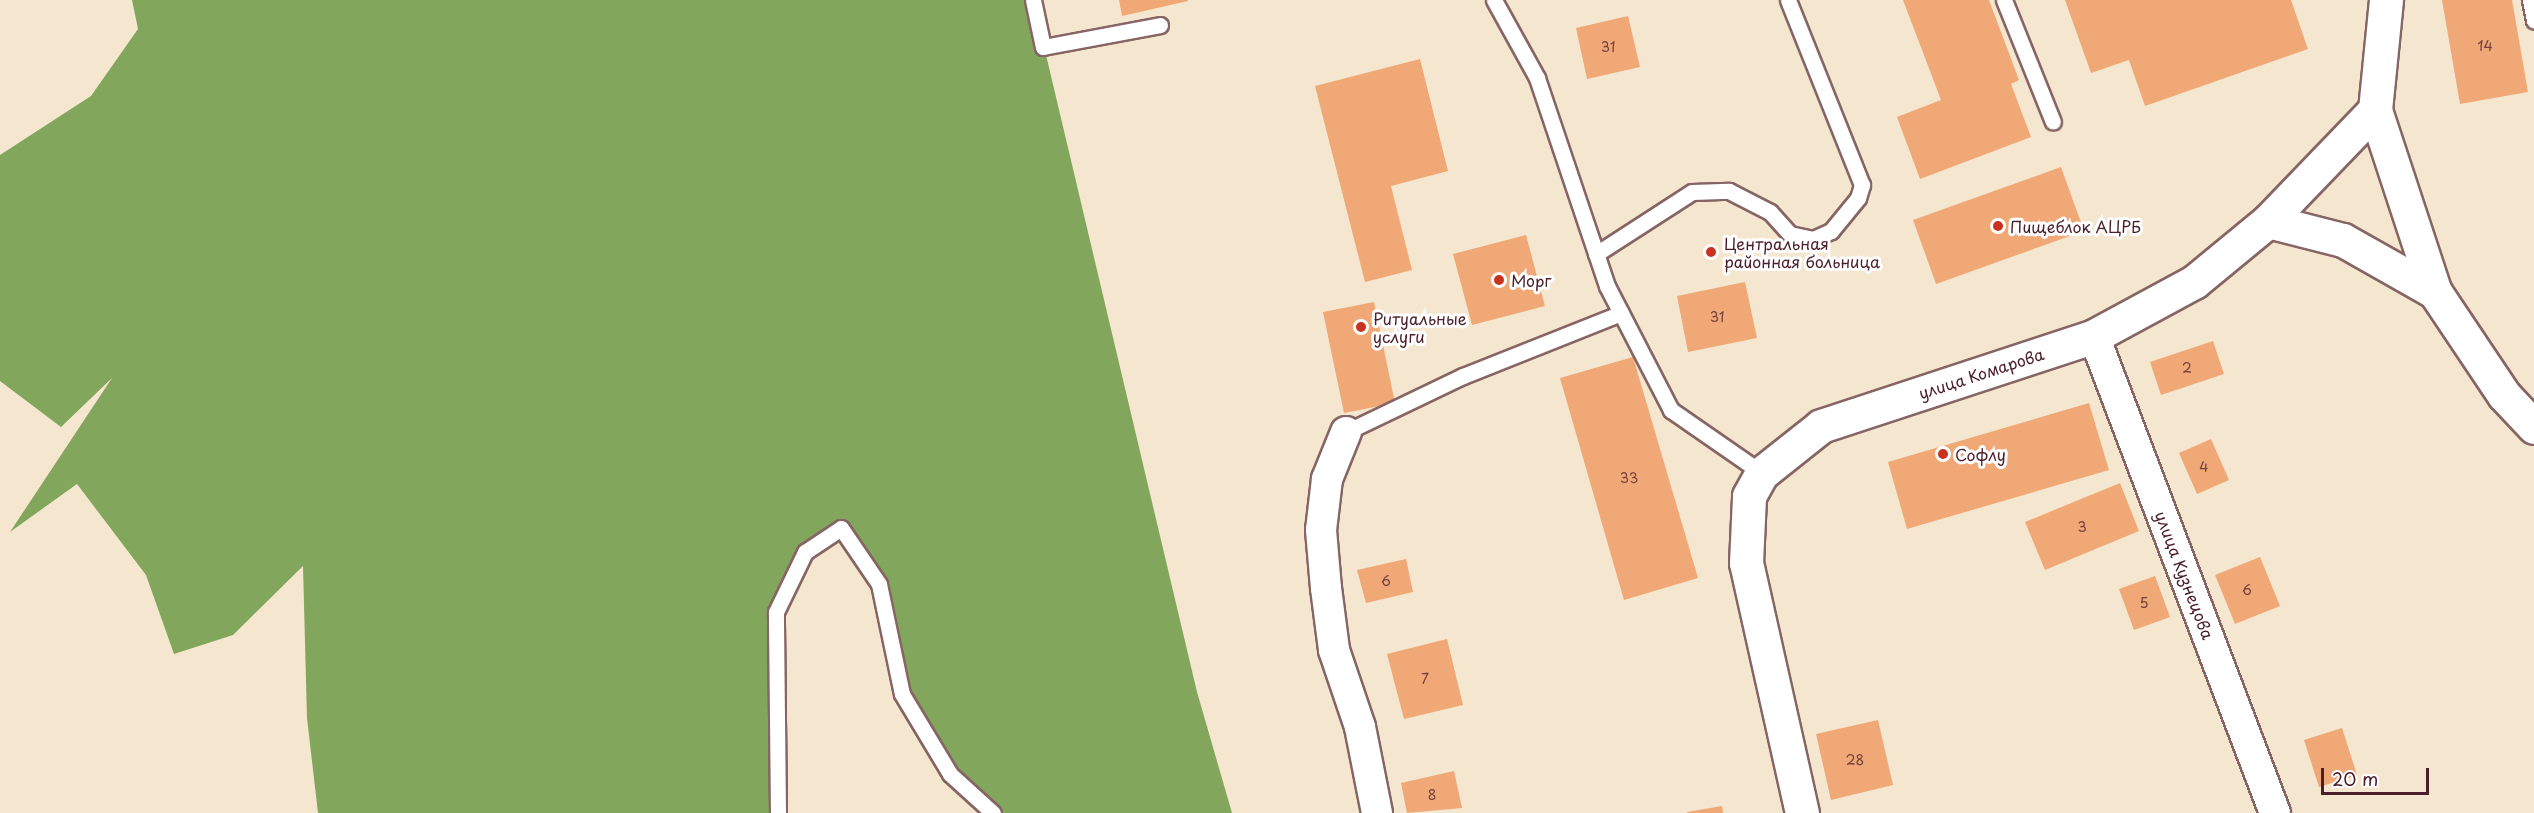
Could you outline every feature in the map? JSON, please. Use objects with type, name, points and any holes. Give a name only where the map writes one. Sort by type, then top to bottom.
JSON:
[{"type":"street","points":[[2386,0],[2375,110],[2435,292],[2504,395],[2534,427]]},
{"type":"street","name":"улица Комарова","points":[[1802,813],[1746,563],[1749,496],[1762,473],[1821,426],[2094,336],[2194,282],[2268,221],[2375,110]]},
{"type":"street","points":[[2268,221],[2343,240],[2435,292]]},
{"type":"street","name":"улица Кузнецова","points":[[2094,336],[2275,813]]},
{"type":"street","points":[[1346,432],[1326,479],[1322,530],[1326,588],[1334,650],[1360,727],[1377,813]]},
{"type":"lane","points":[[1033,0],[1043,47],[1160,25]]},
{"type":"lane","points":[[1494,0],[1537,78],[1596,254],[1621,313],[1671,410],[1762,473]]},
{"type":"lane","points":[[1596,254],[1692,192],[1729,191],[1770,212],[1790,234],[1813,239],[1831,231],[1858,198],[1862,184],[1788,0]]},
{"type":"lane","points":[[2004,0],[2053,122]]},
{"type":"lane","points":[[2530,0],[2534,21]]},
{"type":"lane","points":[[1346,432],[1463,376],[1621,313]]},
{"type":"lane","points":[[778,813],[776,612],[805,552],[841,528],[879,584],[903,694],[950,774],[993,813]]},
{"type":"green space","points":[[132,0],[1033,0],[1197,692],[1232,813],[993,813],[950,774],[902,694],[879,584],[841,528],[805,552],[776,612],[778,813],[318,813],[307,718],[303,566],[233,635],[174,654],[146,575],[77,484],[10,532],[112,378],[61,427],[0,381],[0,155],[91,96],[138,29]]},
{"type":"building","points":[[1119,0],[1188,0],[1188,1],[1122,16]]},
{"type":"building","points":[[1903,0],[1989,0],[2019,80],[2011,84],[2031,137],[1920,179],[1897,117],[1941,100]]},
{"type":"building","points":[[2065,0],[2291,0],[2308,49],[2145,106],[2129,60],[2091,73]]},
{"type":"building","points":[[2442,0],[2512,0],[2528,92],[2460,104]]},
{"type":"building","points":[[1628,16],[1640,67],[1587,79],[1576,28]]},
{"type":"building","points":[[1420,59],[1448,171],[1391,186],[1412,270],[1365,282],[1315,86]]},
{"type":"building","name":"Пищеблок АЦРБ","points":[[2061,167],[2084,231],[1936,284],[1913,220]]},
{"type":"building","name":"Морг","points":[[1526,235],[1545,306],[1472,325],[1453,254]]},
{"type":"building","points":[[1745,282],[1757,338],[1688,352],[1677,296]]},
{"type":"building","points":[[1374,302],[1395,403],[1344,413],[1323,312]]},
{"type":"building","points":[[2213,341],[2224,374],[2161,395],[2150,362]]},
{"type":"building","points":[[1633,357],[1698,578],[1624,600],[1560,378]]},
{"type":"building","points":[[2089,403],[2109,470],[1907,529],[1888,462]]},
{"type":"building","points":[[2211,439],[2229,480],[2197,494],[2179,453]]},
{"type":"building","points":[[2120,483],[2139,531],[2045,570],[2025,522]]},
{"type":"building","points":[[2260,557],[2280,606],[2235,624],[2215,575]]},
{"type":"building","points":[[1406,559],[1413,592],[1366,603],[1357,570]]},
{"type":"building","points":[[2155,576],[2170,617],[2134,630],[2119,589]]},
{"type":"building","points":[[1447,639],[1463,705],[1404,719],[1387,654]]},
{"type":"building","points":[[1878,720],[1893,785],[1831,800],[1816,734]]},
{"type":"building","points":[[2342,728],[2357,775],[2319,787],[2304,740]]},
{"type":"building","points":[[1454,771],[1462,808],[1407,813],[1401,783]]},
{"type":"building","points":[[1722,806],[1723,813],[1687,813],[1687,812]]},
{"type":"place","name":"Пищеблок АЦРБ","points":[[1998,226]]},
{"type":"place","name":"Центральная районная больница","points":[[1711,252]]},
{"type":"place","name":"Морг","points":[[1499,280]]},
{"type":"place","name":"Ритуальные услуги","points":[[1361,327]]},
{"type":"place","name":"Софлу","points":[[1943,454]]}]
